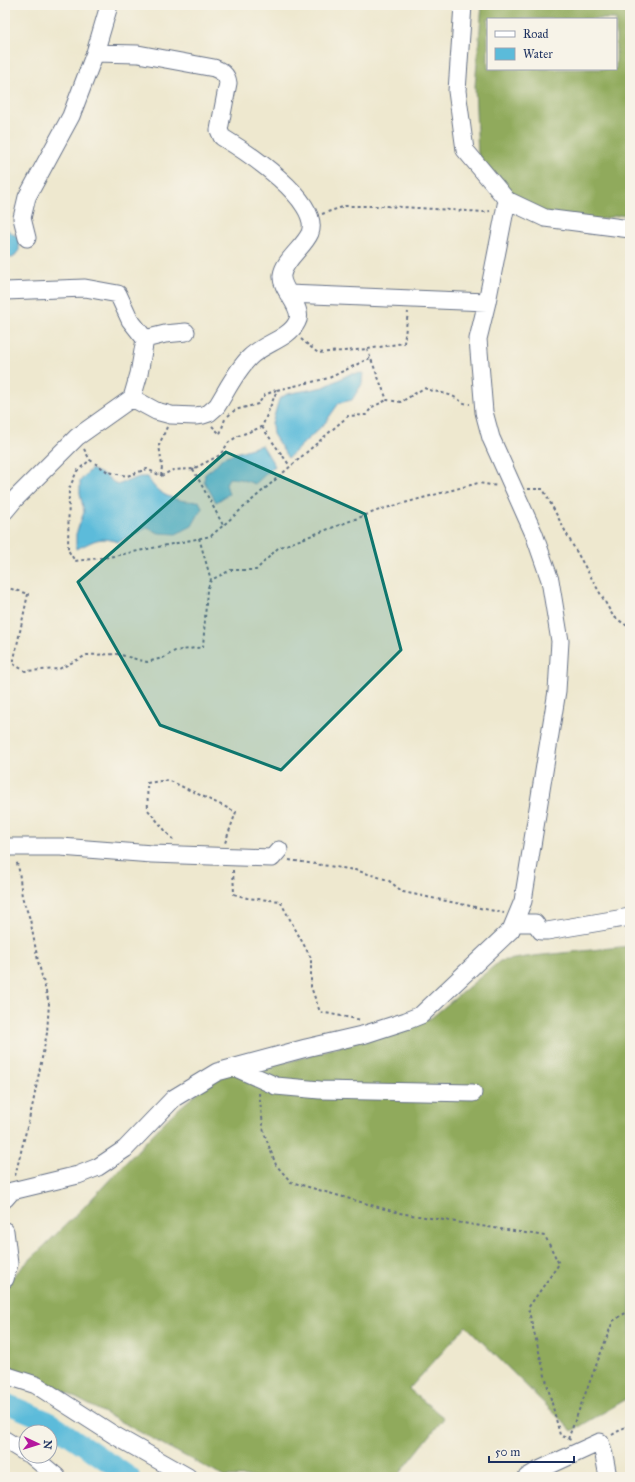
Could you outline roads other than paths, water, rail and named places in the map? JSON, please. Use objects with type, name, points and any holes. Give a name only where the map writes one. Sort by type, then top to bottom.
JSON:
[{"type":"street","points":[[27,238],[22,218],[27,197],[71,116],[96,53],[108,9],[107,5]]},
{"type":"street","points":[[463,5],[457,91],[465,150],[506,204],[545,218],[630,229]]},
{"type":"street","points":[[96,53],[128,53],[150,56],[214,68],[221,71],[226,76],[228,83],[219,130],[220,134],[222,137],[256,159],[285,184],[300,200],[310,219],[311,226],[310,233],[287,264],[282,275],[283,283],[299,315],[297,324],[291,331],[249,357],[237,373],[217,406],[203,415],[171,415],[156,411],[132,398]]},
{"type":"street","points":[[8,1195],[78,1175],[98,1167],[125,1149],[174,1098],[217,1072],[306,1048],[366,1034],[406,1022],[421,1015],[511,930],[523,901],[556,698],[560,641],[550,580],[534,534],[491,438],[484,412],[478,339],[487,302],[506,204]]},
{"type":"street","points":[[5,291],[84,288],[118,294],[130,320],[145,339],[139,374],[132,398],[77,437],[5,511]]},
{"type":"street","points":[[288,294],[487,302]]},
{"type":"street","points":[[145,339],[165,334],[186,332]]},
{"type":"street","points":[[9,847],[61,847],[173,855],[226,856],[276,854]]},
{"type":"street","points":[[515,920],[535,923],[542,931],[547,931],[630,917]]},
{"type":"street","points":[[236,1068],[276,1086],[320,1090],[473,1093]]},
{"type":"street","points":[[5,1231],[9,1264],[5,1278]]},
{"type":"street","points":[[5,1375],[36,1385],[114,1435],[188,1477]]},
{"type":"street","points":[[5,1440],[18,1448]]},
{"type":"street","points":[[527,1477],[600,1442],[608,1477]]},
{"type":"street","points":[[42,1464],[57,1477]]},
{"type":"water","points":[[5,228],[19,238],[19,250],[13,258],[5,257]]},
{"type":"water","points":[[363,373],[362,384],[352,400],[339,403],[325,423],[288,458],[273,434],[272,424],[279,399],[287,394],[324,387],[350,374]]},
{"type":"water","points":[[262,445],[275,466],[255,484],[240,479],[229,478],[226,484],[229,494],[216,502],[204,481],[205,474],[223,457]]},
{"type":"water","points":[[91,469],[106,476],[117,485],[139,477],[148,477],[157,489],[169,497],[184,501],[199,501],[202,508],[192,526],[176,534],[159,533],[147,528],[118,542],[100,539],[76,549],[76,534],[84,512],[80,493],[80,481]]},
{"type":"waterway","points":[[5,1403],[48,1421],[130,1477]]}]
